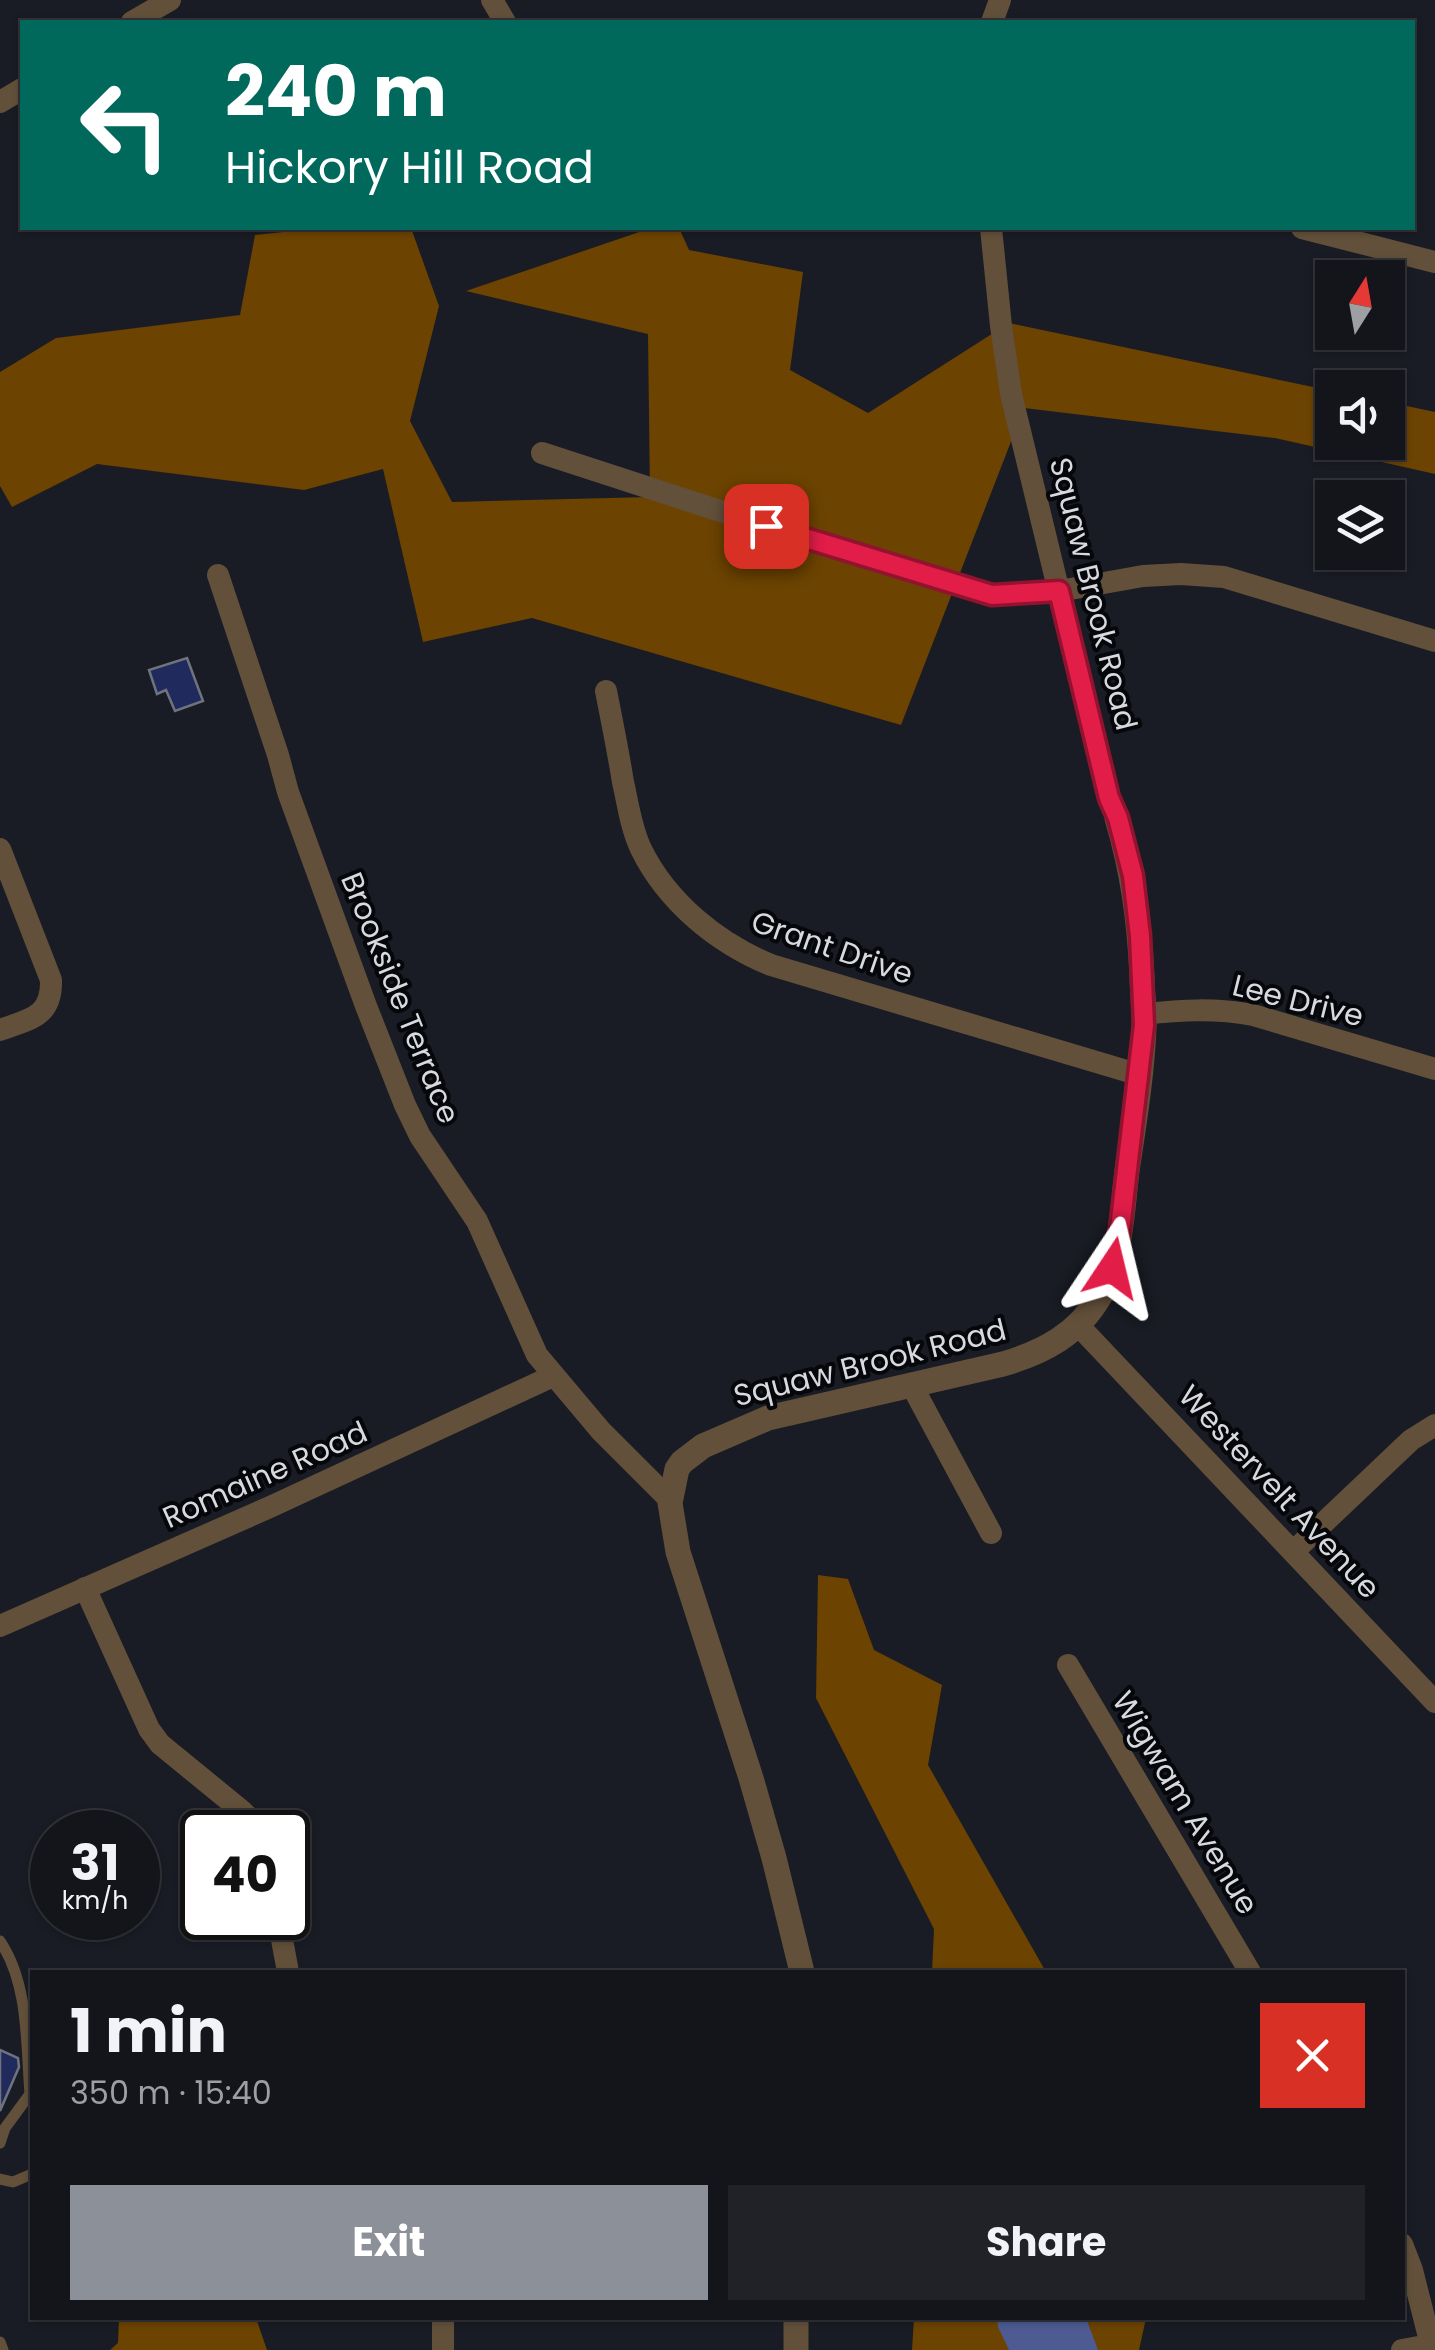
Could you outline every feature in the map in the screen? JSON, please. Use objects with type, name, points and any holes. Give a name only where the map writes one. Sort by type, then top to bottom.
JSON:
[{"type":"street","points":[[135,20],[170,0]]},
{"type":"street","name":"Squaw Brook Road","points":[[670,1500],[682,1462],[703,1446],[768,1418],[1033,1355],[1078,1324],[1100,1296],[1112,1268],[1140,1075],[1144,1014],[1140,936],[1133,876],[1109,798],[1012,394],[991,230]]},
{"type":"street","points":[[1310,230],[1435,262]]},
{"type":"street","points":[[542,453],[992,595],[1059,591],[1143,576],[1224,577],[1435,641]]},
{"type":"street","name":"Brookside Terrace","points":[[218,575],[295,810],[366,1006],[420,1136],[477,1221],[537,1355],[601,1431],[670,1500]]},
{"type":"street","name":"Grant Drive","points":[[606,690],[630,820],[640,848],[672,896],[720,939],[771,966],[1140,1075]]},
{"type":"street","points":[[0,849],[51,980],[52,992],[40,1014],[0,1030]]},
{"type":"street","name":"Lee Drive","points":[[1144,1014],[1229,1010],[1435,1070]]},
{"type":"street","name":"Westervelt Avenue","points":[[1078,1324],[1435,1702]]},
{"type":"street","name":"Romaine Road","points":[[0,1626],[553,1376]]},
{"type":"street","points":[[911,1384],[991,1532]]},
{"type":"street","points":[[1294,1551],[1411,1440],[1435,1425]]},
{"type":"street","points":[[670,1500],[678,1552],[751,1778],[802,1970]]},
{"type":"street","points":[[85,1588],[149,1729],[160,1744],[241,1810]]},
{"type":"street","name":"Wigwam Avenue","points":[[1068,1664],[1249,1970]]},
{"type":"street","points":[[282,1940],[288,1970]]},
{"type":"street","points":[[1402,2350],[1433,2344],[1405,2252]]},
{"type":"street","points":[[443,2320],[443,2350]]},
{"type":"street","points":[[796,2320],[796,2350]]},
{"type":"lane","points":[[0,1941],[12,1958],[21,1996],[30,2087]]},
{"type":"lane","points":[[0,2143],[4,2128],[30,2098]]},
{"type":"lane","points":[[0,2179],[13,2182],[30,2175]]},
{"type":"lane","points":[[0,2342],[3,2350]]},
{"type":"shaded area","points":[[302,230],[412,230],[439,306],[410,421],[452,502],[650,497],[648,334],[466,291],[645,230],[680,230],[689,250],[803,272],[790,370],[868,413],[1009,323],[1315,387],[1315,447],[1275,438],[1024,408],[901,725],[532,618],[423,642],[383,469],[304,490],[97,464],[12,507],[0,486],[0,372],[56,338],[240,315],[255,235]]},
{"type":"shaded area","points":[[1405,406],[1435,412],[1435,474],[1373,460],[1405,460]]},
{"type":"shaded area","points":[[818,1575],[848,1579],[874,1650],[942,1685],[928,1765],[1045,1970],[932,1970],[934,1929],[816,1698]]},
{"type":"shaded area","points":[[119,2320],[257,2320],[267,2350],[110,2350],[118,2343]]},
{"type":"shaded area","points":[[914,2320],[1146,2320],[1139,2350],[912,2350]]},
{"type":"water","points":[[997,2320],[1087,2320],[1098,2350],[1009,2350]]},
{"type":"building","points":[[187,658],[203,701],[175,711],[166,690],[157,694],[149,670]]},
{"type":"building","points":[[0,2050],[18,2058],[19,2067],[0,2111]]},
{"type":"route","points":[[766,526],[992,595],[1059,591],[1109,798],[1133,876],[1140,936],[1144,1025],[1140,1075],[1112,1268]]}]
